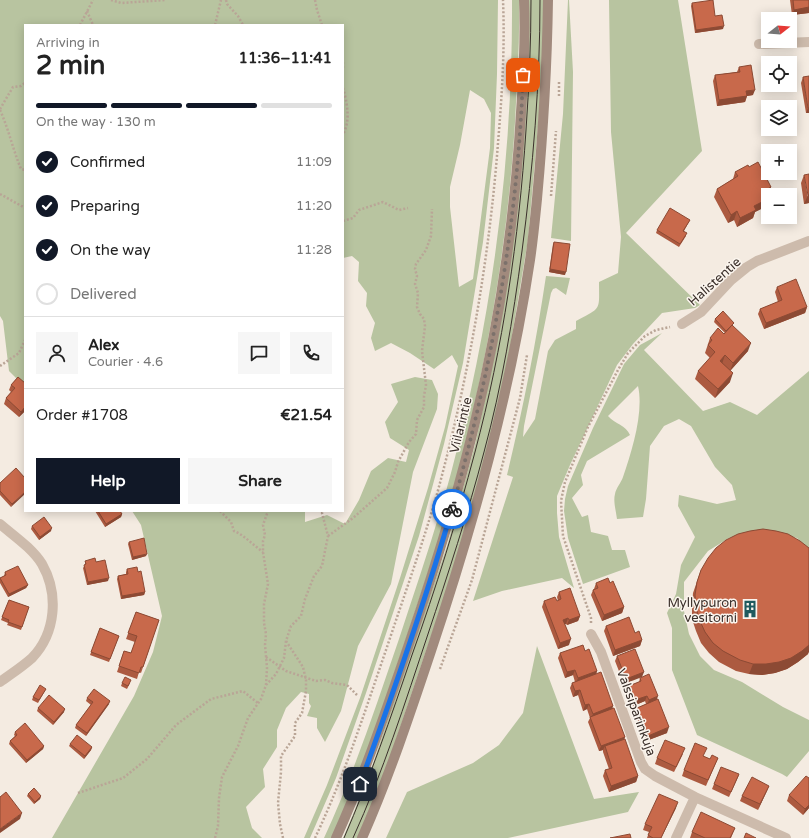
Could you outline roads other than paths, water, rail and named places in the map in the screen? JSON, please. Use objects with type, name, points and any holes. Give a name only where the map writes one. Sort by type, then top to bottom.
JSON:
[{"type":"main road","name":"Viilarintie","points":[[336,838],[360,784],[416,624],[440,550],[476,419],[491,352],[512,214],[522,99],[524,0]]},
{"type":"main road","points":[[362,838],[374,811],[403,734],[449,598],[472,525],[494,445],[510,374],[532,243],[543,134],[548,0]]},
{"type":"street","points":[[759,44],[809,42]]},
{"type":"street","name":"Halistentie","points":[[682,324],[701,312],[731,280],[746,267],[757,260],[809,241]]},
{"type":"street","points":[[0,524],[24,544],[42,563],[50,585],[53,609],[47,636],[40,647],[22,666],[0,682]]},
{"type":"street","name":"Valssiparinkuja","points":[[591,634],[601,652],[645,768],[655,776],[695,797],[786,838]]},
{"type":"street","points":[[676,838],[695,797]]},
{"type":"tram line","points":[[344,838],[380,747],[446,554],[475,452],[494,373],[502,332],[514,252],[523,171],[528,98],[531,0]]},
{"type":"tram line","points":[[353,838],[393,737],[443,589],[471,498],[496,402],[515,301],[529,189],[537,94],[540,0]]},
{"type":"place","name":"Myllypuron vesitorni","points":[[750,609]]}]
